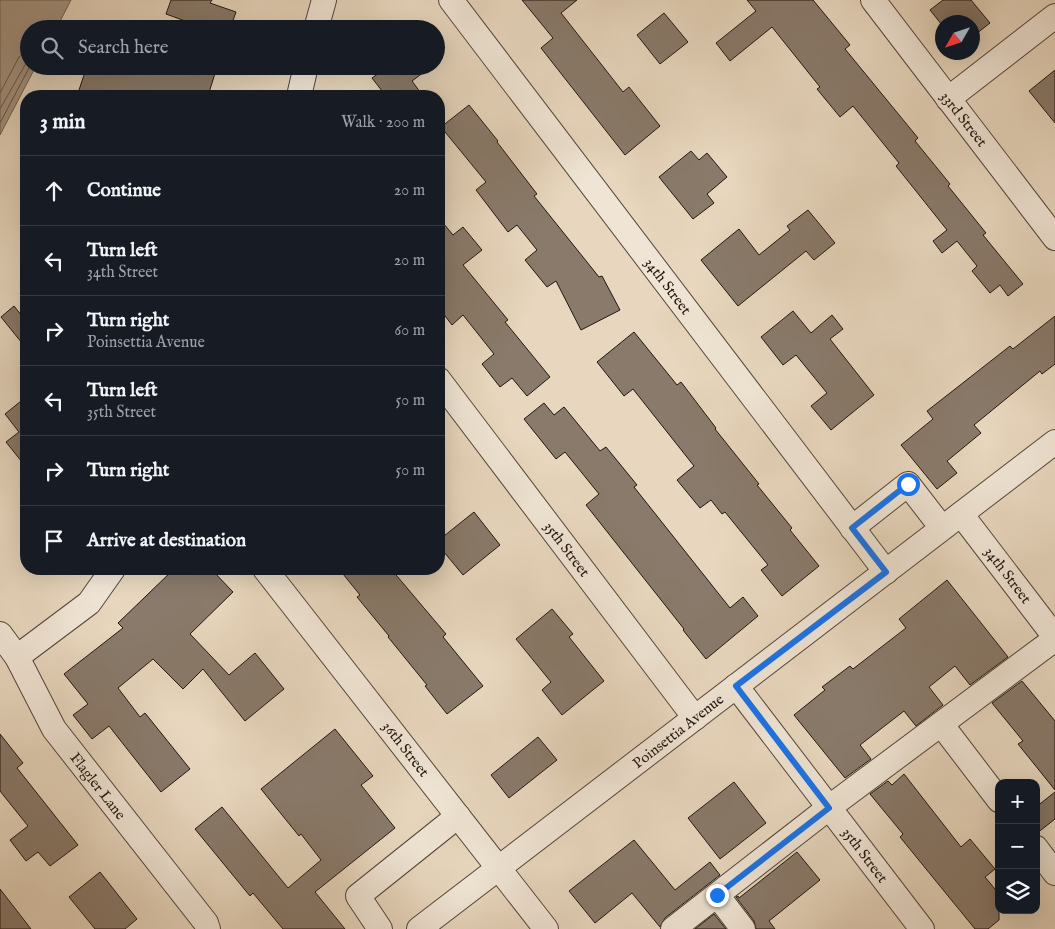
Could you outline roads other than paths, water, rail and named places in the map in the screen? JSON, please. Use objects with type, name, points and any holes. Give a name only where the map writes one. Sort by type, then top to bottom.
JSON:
[{"type":"street","points":[[318,20],[324,0]]},
{"type":"street","name":"34th Street","points":[[451,0],[886,572]]},
{"type":"street","name":"33rd Street","points":[[872,0],[1055,238]]},
{"type":"street","points":[[948,99],[1055,16]]},
{"type":"street","points":[[300,90],[304,75]]},
{"type":"street","name":"35th Street","points":[[445,388],[695,718]]},
{"type":"street","name":"Poinsettia Avenue","points":[[420,929],[1055,442]]},
{"type":"street","points":[[852,528],[908,484],[942,528]]},
{"type":"street","name":"34th Street","points":[[961,514],[1055,638]]},
{"type":"street","points":[[17,657],[90,603],[109,575]]},
{"type":"street","name":"36th Street","points":[[270,575],[546,929]]},
{"type":"street","name":"Flagler Lane","points":[[0,634],[17,657],[54,729],[206,923],[208,929]]},
{"type":"street","points":[[672,929],[1055,638]]},
{"type":"street","name":"35th Street","points":[[736,686],[922,929]]},
{"type":"street","points":[[941,724],[995,795]]},
{"type":"street","points":[[380,929],[358,896],[458,816]]},
{"type":"street","points":[[1040,853],[1055,873]]},
{"type":"street","points":[[717,895],[743,929]]},
{"type":"water","points":[[0,0],[71,0],[61,20],[20,20],[20,75],[31,75],[23,90],[20,90],[20,97],[0,135]]}]
